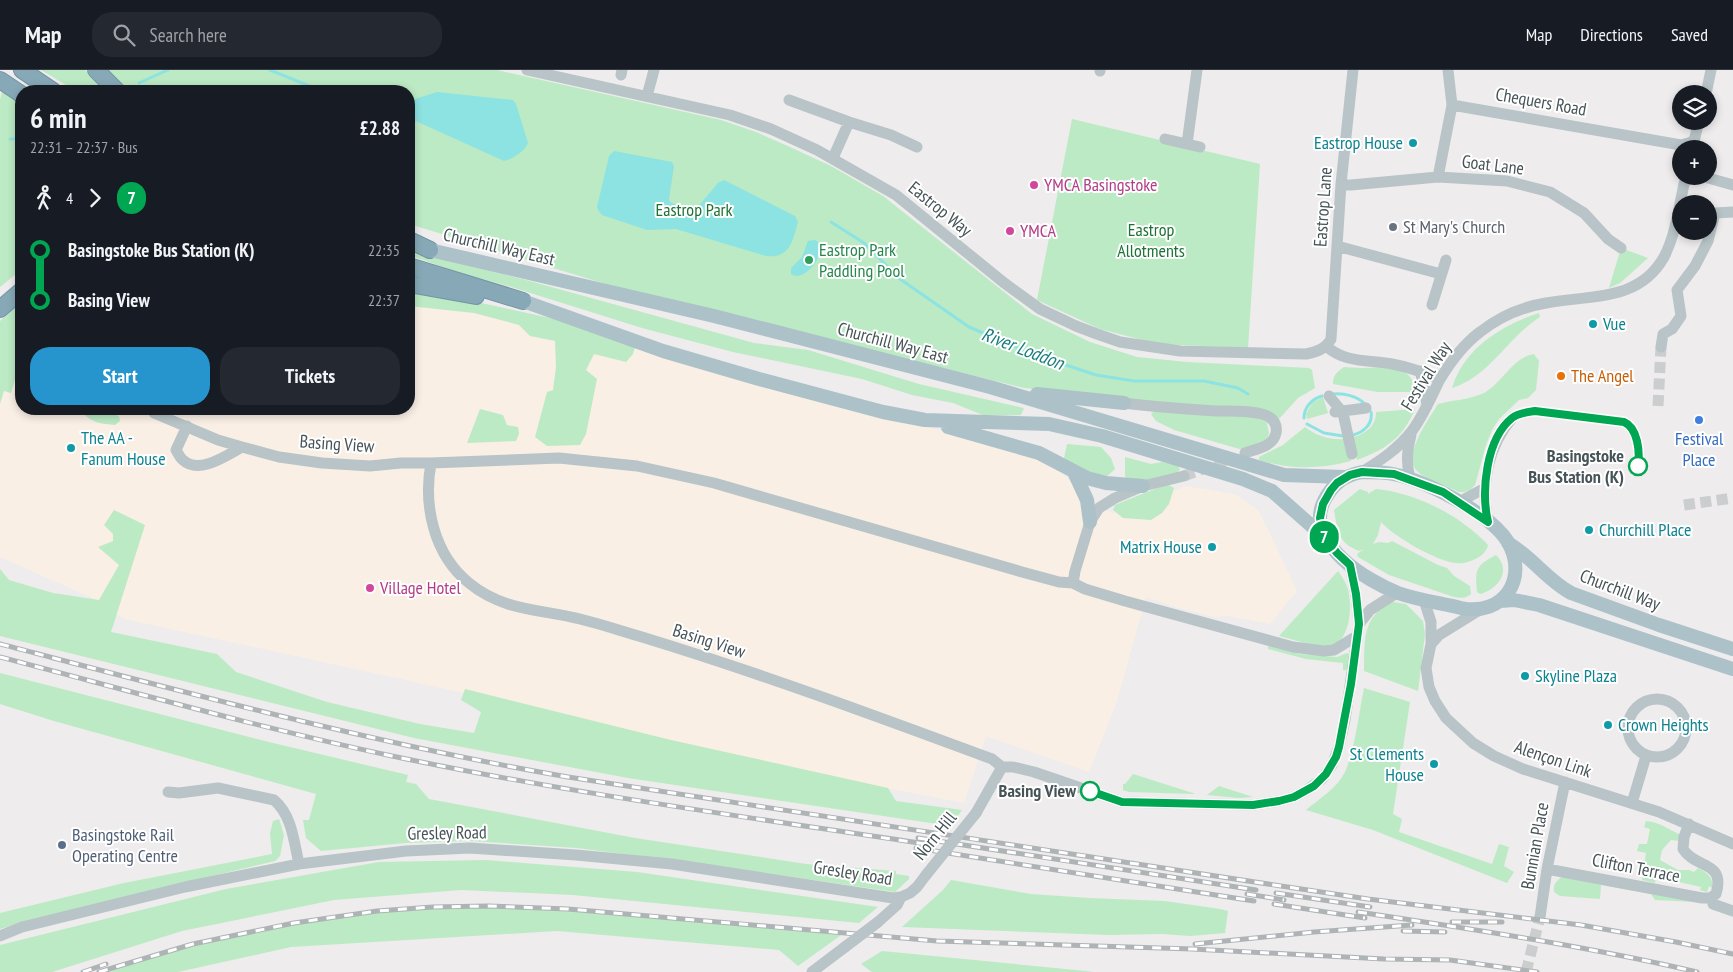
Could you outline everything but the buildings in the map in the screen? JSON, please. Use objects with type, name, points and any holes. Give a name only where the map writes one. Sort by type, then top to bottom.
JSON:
[{"type":"highway","points":[[22,70],[45,85]]},
{"type":"highway","points":[[96,70],[111,85]]},
{"type":"highway","points":[[0,80],[15,90]]},
{"type":"highway","points":[[415,243],[430,250]]},
{"type":"highway","points":[[415,246],[430,250]]},
{"type":"highway","points":[[415,268],[523,301]]},
{"type":"highway","points":[[415,285],[504,301],[523,301]]},
{"type":"highway","points":[[0,309],[15,296]]},
{"type":"main road","name":"Churchill Way East","points":[[430,250],[724,319],[990,387],[1284,475],[1344,477],[1362,472],[1385,473],[1410,479],[1443,492],[1459,502],[1488,522],[1508,543]]},
{"type":"main road","points":[[523,301],[663,351],[883,412],[925,420],[1039,453],[1074,472],[1106,483],[1143,486]]},
{"type":"main road","points":[[990,387],[1041,395],[1124,402]]},
{"type":"main road","points":[[925,420],[1049,424],[1102,436],[1243,479],[1272,491],[1324,536],[1337,553],[1350,565],[1380,584],[1424,600],[1465,609],[1482,609],[1500,601],[1508,592],[1513,584],[1516,567],[1514,556],[1508,543]]},
{"type":"main road","points":[[1074,472],[1087,500],[1090,522]]},
{"type":"main road","points":[[1324,536],[1320,518],[1323,504],[1331,490],[1344,477]]},
{"type":"main road","name":"Churchill Way","points":[[1508,543],[1528,556],[1561,587],[1571,593],[1658,625],[1733,649]]},
{"type":"main road","name":"Churchill Way","points":[[1500,601],[1527,602],[1553,609],[1733,669]]},
{"type":"street","name":"Eastrop Way","points":[[527,70],[579,83],[713,111],[771,129],[833,158],[896,195],[1019,295],[1040,309],[1076,326],[1120,342],[1180,351],[1306,354],[1326,346]]},
{"type":"street","points":[[647,96],[654,70]]},
{"type":"street","points":[[1187,144],[1197,70]]},
{"type":"street","name":"Eastrop Lane","points":[[1326,346],[1331,339],[1341,184],[1352,70]]},
{"type":"street","points":[[1438,177],[1452,104],[1448,70]]},
{"type":"street","points":[[1708,85],[1711,70]]},
{"type":"street","points":[[789,100],[848,122],[891,135],[917,147]]},
{"type":"street","name":"Chequers Road","points":[[1452,104],[1672,143]]},
{"type":"street","points":[[833,158],[848,122]]},
{"type":"street","points":[[1166,139],[1200,147]]},
{"type":"street","name":"Goat Lane","points":[[1341,184],[1351,185],[1438,177],[1507,181],[1550,192],[1584,213],[1608,239],[1620,248]]},
{"type":"street","points":[[1717,180],[1733,185]]},
{"type":"street","name":"Festival Way","points":[[1362,472],[1390,455],[1413,430],[1440,380],[1461,351],[1479,332],[1518,310],[1546,302],[1609,295],[1635,286],[1651,274],[1659,263],[1672,236],[1684,185]]},
{"type":"street","points":[[1661,347],[1663,334],[1672,329],[1681,316],[1677,290],[1695,266],[1708,242],[1715,212],[1733,212]]},
{"type":"street","points":[[1337,246],[1441,274]]},
{"type":"street","points":[[1432,305],[1446,260]]},
{"type":"street","points":[[1326,346],[1332,352],[1344,357],[1393,364],[1420,371],[1440,380]]},
{"type":"street","points":[[1420,371],[1427,406]]},
{"type":"street","points":[[1124,402],[1180,408],[1249,412],[1263,414],[1272,419],[1276,427],[1276,435],[1270,444],[1245,453]]},
{"type":"street","points":[[1352,454],[1341,411],[1366,408]]},
{"type":"street","name":"Basing View","points":[[161,415],[218,440],[279,457],[322,463],[370,466],[400,463],[559,458],[637,466],[714,483],[1059,582],[1073,583],[1085,589],[1293,647],[1334,650],[1358,630],[1370,610],[1398,592]]},
{"type":"street","points":[[1488,522],[1485,488],[1493,446],[1513,417]]},
{"type":"street","points":[[187,426],[176,450],[183,461],[194,466],[212,462],[242,447]]},
{"type":"street","name":"Festival Way","points":[[1410,479],[1407,468],[1407,450],[1413,430]]},
{"type":"street","name":"Basing View","points":[[431,463],[428,482],[429,510],[440,546],[462,577],[478,590],[498,601],[515,607],[579,618],[691,652],[842,704],[992,759],[1002,767],[1013,767],[1034,772],[1122,802],[1253,805],[1294,797],[1322,779],[1336,757],[1345,720],[1358,630],[1356,594],[1350,565]]},
{"type":"street","points":[[1073,583],[1090,522],[1099,508],[1106,502],[1143,486],[1184,476]]},
{"type":"street","points":[[1459,502],[1485,488]]},
{"type":"street","name":"Alençon Link","points":[[1424,600],[1431,622],[1431,644],[1426,668],[1429,687],[1438,708],[1454,727],[1473,743],[1494,756],[1523,769],[1659,812],[1733,844]]},
{"type":"street","points":[[1431,644],[1439,634],[1482,609]]},
{"type":"street","points":[[1650,700],[1664,700],[1680,710],[1685,719],[1685,738],[1674,753],[1665,757],[1655,758],[1646,756],[1637,751],[1631,743],[1627,724],[1630,714],[1636,707],[1650,700]]},
{"type":"street","points":[[1632,803],[1646,756]]},
{"type":"street","name":"Norn Hill","points":[[812,972],[878,922],[897,905],[902,897],[910,893],[976,813],[1002,767]]},
{"type":"street","name":"Bunnian Place","points":[[1540,917],[1565,782]]},
{"type":"street","points":[[168,792],[180,793],[218,788],[274,800],[281,806],[290,823],[299,864]]},
{"type":"street","points":[[1689,824],[1684,837],[1683,849],[1691,858],[1714,870],[1718,877],[1715,899],[1733,911]]},
{"type":"street","name":"Gresley Road","points":[[0,936],[22,927],[185,887],[299,864],[406,851],[470,848],[672,864],[893,898],[902,897]]},
{"type":"street","name":"Clifton Terrace","points":[[1548,869],[1715,899]]},
{"type":"shaded area","name":"Basing View","points":[[415,295],[555,322],[769,387],[1014,449],[1053,464],[1075,486],[1083,504],[1113,513],[1186,486],[1235,494],[1259,511],[1297,591],[1270,624],[1228,616],[1215,617],[1175,607],[1146,597],[1116,704],[1089,772],[986,736],[964,803],[849,781],[397,678],[124,619],[99,601],[0,557],[0,354],[15,335],[15,415],[415,415]]},
{"type":"green space","points":[[41,70],[85,70],[102,85],[66,85]]},
{"type":"green space","name":"Eastrop Park","points":[[105,70],[497,70],[721,120],[756,132],[831,166],[883,196],[1032,314],[1090,342],[1137,357],[1187,362],[1309,368],[1312,370],[1315,388],[1298,398],[1278,420],[1271,414],[1024,388],[619,288],[415,226],[415,85],[121,85]]},
{"type":"green space","points":[[3,87],[15,96],[15,275],[0,287],[0,100]]},
{"type":"green space","name":"Eastrop Allotments","points":[[1072,119],[1260,164],[1248,348],[1158,344],[1100,329],[1037,300]]},
{"type":"green space","points":[[1621,248],[1648,258],[1620,283],[1609,288]]},
{"type":"green space","points":[[415,252],[526,280],[754,343],[808,350],[919,384],[1024,408],[1021,415],[983,415],[953,403],[912,395],[862,379],[733,352],[642,328],[460,273],[415,257]]},
{"type":"green space","points":[[415,291],[559,320],[636,344],[633,354],[626,362],[594,354],[586,370],[597,379],[586,434],[580,445],[547,446],[535,437],[547,392],[553,390],[556,367],[555,341],[530,336],[519,325],[474,313],[415,307]]},
{"type":"green space","points":[[15,307],[15,380],[11,393],[4,391],[0,404],[0,321]]},
{"type":"green space","points":[[1539,313],[1540,317],[1518,335],[1488,366],[1477,375],[1452,388],[1465,361],[1486,340],[1511,324]]},
{"type":"green space","points":[[1534,354],[1539,361],[1536,390],[1528,398],[1519,400],[1499,419],[1486,445],[1475,485],[1470,490],[1459,492],[1431,480],[1417,471],[1413,464],[1413,456],[1418,437],[1438,404],[1467,399],[1484,393],[1520,360]]},
{"type":"green space","points":[[1344,367],[1395,369],[1410,376],[1413,383],[1413,392],[1378,392],[1333,384],[1336,374]]},
{"type":"green space","points":[[1323,397],[1328,413],[1307,419],[1306,414],[1312,403]]},
{"type":"green space","points":[[480,409],[503,415],[507,425],[518,427],[519,434],[516,441],[467,443]]},
{"type":"green space","points":[[1415,409],[1399,435],[1385,447],[1357,460],[1351,438],[1372,426],[1376,412]]},
{"type":"green space","points":[[1154,411],[1237,413],[1266,419],[1269,433],[1267,439],[1243,450],[1174,430],[1156,421],[1151,414]]},
{"type":"green space","points":[[116,415],[119,416],[120,421],[115,425],[94,421],[86,416]]},
{"type":"green space","points":[[1305,427],[1323,437],[1344,439],[1351,461],[1328,466],[1294,467],[1259,460],[1259,457],[1283,445]]},
{"type":"green space","points":[[1067,444],[1101,447],[1111,458],[1115,469],[1104,479],[1092,479],[1064,458]]},
{"type":"green space","points":[[1125,457],[1151,464],[1162,462],[1178,465],[1180,470],[1172,477],[1136,485],[1125,477]]},
{"type":"green space","points":[[1167,484],[1174,488],[1169,504],[1162,513],[1151,520],[1123,518],[1113,510],[1115,505]]},
{"type":"green space","points":[[1360,489],[1368,492],[1368,494],[1376,489],[1391,491],[1422,501],[1451,515],[1477,534],[1488,545],[1486,549],[1477,558],[1461,563],[1448,562],[1416,547],[1395,534],[1381,522],[1378,535],[1373,544],[1392,541],[1447,568],[1454,576],[1470,586],[1471,594],[1460,598],[1454,597],[1389,575],[1358,557],[1357,554],[1364,549],[1359,551],[1342,540],[1334,510]]},
{"type":"green space","points":[[114,510],[145,525],[111,632],[217,654],[236,672],[327,702],[420,724],[474,733],[481,712],[461,700],[465,689],[671,740],[888,788],[896,801],[962,810],[951,826],[628,778],[414,738],[0,636],[0,569],[9,580],[53,593],[99,600],[119,565],[98,547],[113,541],[113,534],[104,525]]},
{"type":"green space","points":[[1496,555],[1503,567],[1501,579],[1487,592],[1480,594],[1477,592],[1476,578],[1478,569],[1484,562]]},
{"type":"green space","points":[[1338,571],[1345,582],[1350,599],[1347,627],[1339,641],[1333,645],[1321,646],[1279,636]]},
{"type":"green space","points":[[1393,602],[1406,604],[1423,621],[1425,634],[1418,691],[1364,671],[1365,640],[1370,622],[1375,614]]},
{"type":"green space","points":[[1268,646],[1300,654],[1337,657],[1347,653],[1349,654],[1349,670],[1343,670],[1343,663],[1306,659],[1268,649]]},
{"type":"green space","points":[[0,673],[273,743],[408,775],[406,782],[416,784],[429,799],[635,838],[806,864],[896,871],[896,874],[909,876],[909,879],[895,892],[577,848],[470,841],[405,843],[321,851],[306,838],[303,820],[309,820],[316,794],[54,721],[0,704]]},
{"type":"green space","points":[[1364,688],[1410,702],[1393,814],[1402,819],[1399,832],[1492,864],[1499,844],[1509,847],[1504,866],[1514,872],[1507,883],[1373,830],[1306,810],[1333,788],[1345,772],[1354,742]]},
{"type":"green space","points":[[1133,774],[1196,794],[1129,792],[1123,790],[1123,784]]},
{"type":"green space","points":[[1219,786],[1253,797],[1238,798],[1207,795]]},
{"type":"green space","points":[[279,819],[284,835],[280,856],[275,861],[38,918],[0,929],[0,913],[124,883],[272,854],[270,833],[273,821]]},
{"type":"green space","points":[[1646,821],[1681,835],[1680,841],[1671,840],[1662,850],[1660,860],[1678,870],[1694,872],[1698,868],[1711,878],[1712,888],[1709,886],[1707,892],[1700,890],[1701,887],[1656,876],[1655,883],[1642,880],[1646,853],[1637,851],[1639,844],[1647,844],[1650,829],[1644,827]]},
{"type":"green space","points":[[486,860],[637,872],[878,907],[859,923],[573,895],[461,890],[334,900],[182,931],[52,972],[0,972],[0,945],[226,889],[379,862]]},
{"type":"green space","points":[[1563,876],[1699,902],[1655,900],[1651,894],[1601,885],[1600,899],[1560,896],[1554,892],[1554,886]]},
{"type":"green space","points":[[951,880],[1031,894],[1165,901],[1220,909],[1228,911],[1225,933],[1190,936],[1163,934],[1109,935],[902,927],[943,890]]},
{"type":"green space","points":[[488,906],[568,909],[844,933],[798,966],[779,950],[557,931],[291,947],[178,972],[101,972],[196,944],[292,924],[390,911]]},
{"type":"green space","points":[[882,951],[1093,972],[872,972],[861,964]]},
{"type":"water","points":[[437,92],[513,100],[516,104],[528,143],[518,154],[504,161],[415,121],[415,99]]},
{"type":"water","points":[[614,151],[672,162],[674,166],[670,202],[690,210],[695,210],[718,183],[724,180],[795,216],[798,222],[789,247],[780,254],[766,256],[676,229],[647,230],[602,215],[597,207],[609,156]]},
{"type":"water","name":"Eastrop Park Paddling Pool","points":[[815,240],[820,243],[821,248],[812,267],[802,275],[796,276],[791,274],[791,268],[802,257],[808,241]]},
{"type":"waterway","name":"River Loddon","points":[[139,83],[168,70]]},
{"type":"waterway","name":"River Loddon","points":[[270,70],[307,85]]},
{"type":"waterway","name":"River Loddon","points":[[10,139],[15,139]]},
{"type":"waterway","name":"River Loddon","points":[[831,222],[864,243],[900,279],[969,327],[1033,354],[1096,375],[1134,381],[1204,381],[1238,388],[1248,394]]},
{"type":"waterway","points":[[1333,394],[1350,396],[1365,404]]},
{"type":"waterway","points":[[1304,418],[1305,410],[1309,404],[1322,396]]},
{"type":"waterway","points":[[1353,435],[1367,427],[1371,420],[1371,412]]},
{"type":"waterway","points":[[1307,424],[1324,433],[1343,436]]},
{"type":"tunnel","points":[[1658,406],[1661,347]]},
{"type":"tunnel","points":[[1184,476],[1232,458]]},
{"type":"tunnel","points":[[1684,505],[1733,498]]},
{"type":"tunnel","points":[[1526,972],[1540,917]]},
{"type":"railway","points":[[0,644],[212,699],[353,733],[496,764],[568,777],[1368,899],[1581,925],[1733,954]]},
{"type":"railway","points":[[0,657],[244,721],[392,756],[524,782],[925,844]]},
{"type":"railway","points":[[918,838],[1256,890]]},
{"type":"railway","points":[[916,848],[1254,901]]},
{"type":"railway","points":[[1276,893],[1370,907]]},
{"type":"railway","points":[[1247,894],[1284,900]]},
{"type":"railway","points":[[1274,904],[1365,918]]},
{"type":"railway","points":[[99,972],[193,944],[294,923],[377,911],[488,906],[568,909],[937,941],[1450,960],[1537,972]]},
{"type":"railway","points":[[1358,912],[1570,946],[1697,972]]},
{"type":"railway","points":[[1452,922],[1502,922]]},
{"type":"railway","points":[[1195,944],[1314,932],[1412,925]]},
{"type":"railway","points":[[1403,931],[1445,932]]},
{"type":"railway","points":[[83,972],[106,964]]},
{"type":"bus line","name":"7","points":[[1090,791],[1122,802],[1253,805],[1294,797],[1314,786],[1322,779],[1336,757],[1339,747],[1354,669],[1359,624],[1356,594],[1350,565],[1337,553],[1324,536],[1320,518],[1323,504],[1331,490],[1344,477],[1362,472],[1394,474],[1443,492],[1488,522],[1485,488],[1493,446],[1513,417],[1525,412],[1535,411],[1624,422],[1630,425],[1634,431],[1638,466]]},
{"type":"place","name":"Eastrop House","points":[[1413,143]]},
{"type":"place","name":"YMCA Basingstoke","points":[[1034,185]]},
{"type":"place","name":"St Mary's Church","points":[[1393,227]]},
{"type":"place","name":"YMCA","points":[[1010,231]]},
{"type":"place","name":"Eastrop Park Paddling Pool","points":[[809,260]]},
{"type":"place","name":"Vue","points":[[1593,324]]},
{"type":"place","name":"The Angel","points":[[1561,376]]},
{"type":"place","name":"Festival Place","points":[[1699,420]]},
{"type":"place","name":"The AA - Fanum House","points":[[71,448]]},
{"type":"place","name":"Basingstoke Bus Station (K)","points":[[1638,466]]},
{"type":"place","name":"Churchill Place","points":[[1589,530]]},
{"type":"place","name":"Matrix House","points":[[1212,547]]},
{"type":"place","name":"Village Hotel","points":[[370,588]]},
{"type":"place","name":"Skyline Plaza","points":[[1525,676]]},
{"type":"place","name":"Crown Heights","points":[[1608,725]]},
{"type":"place","name":"St Clements House","points":[[1434,764]]},
{"type":"place","name":"Basing View","points":[[1090,791]]},
{"type":"place","name":"Basingstoke Rail Operating Centre","points":[[62,845]]}]
